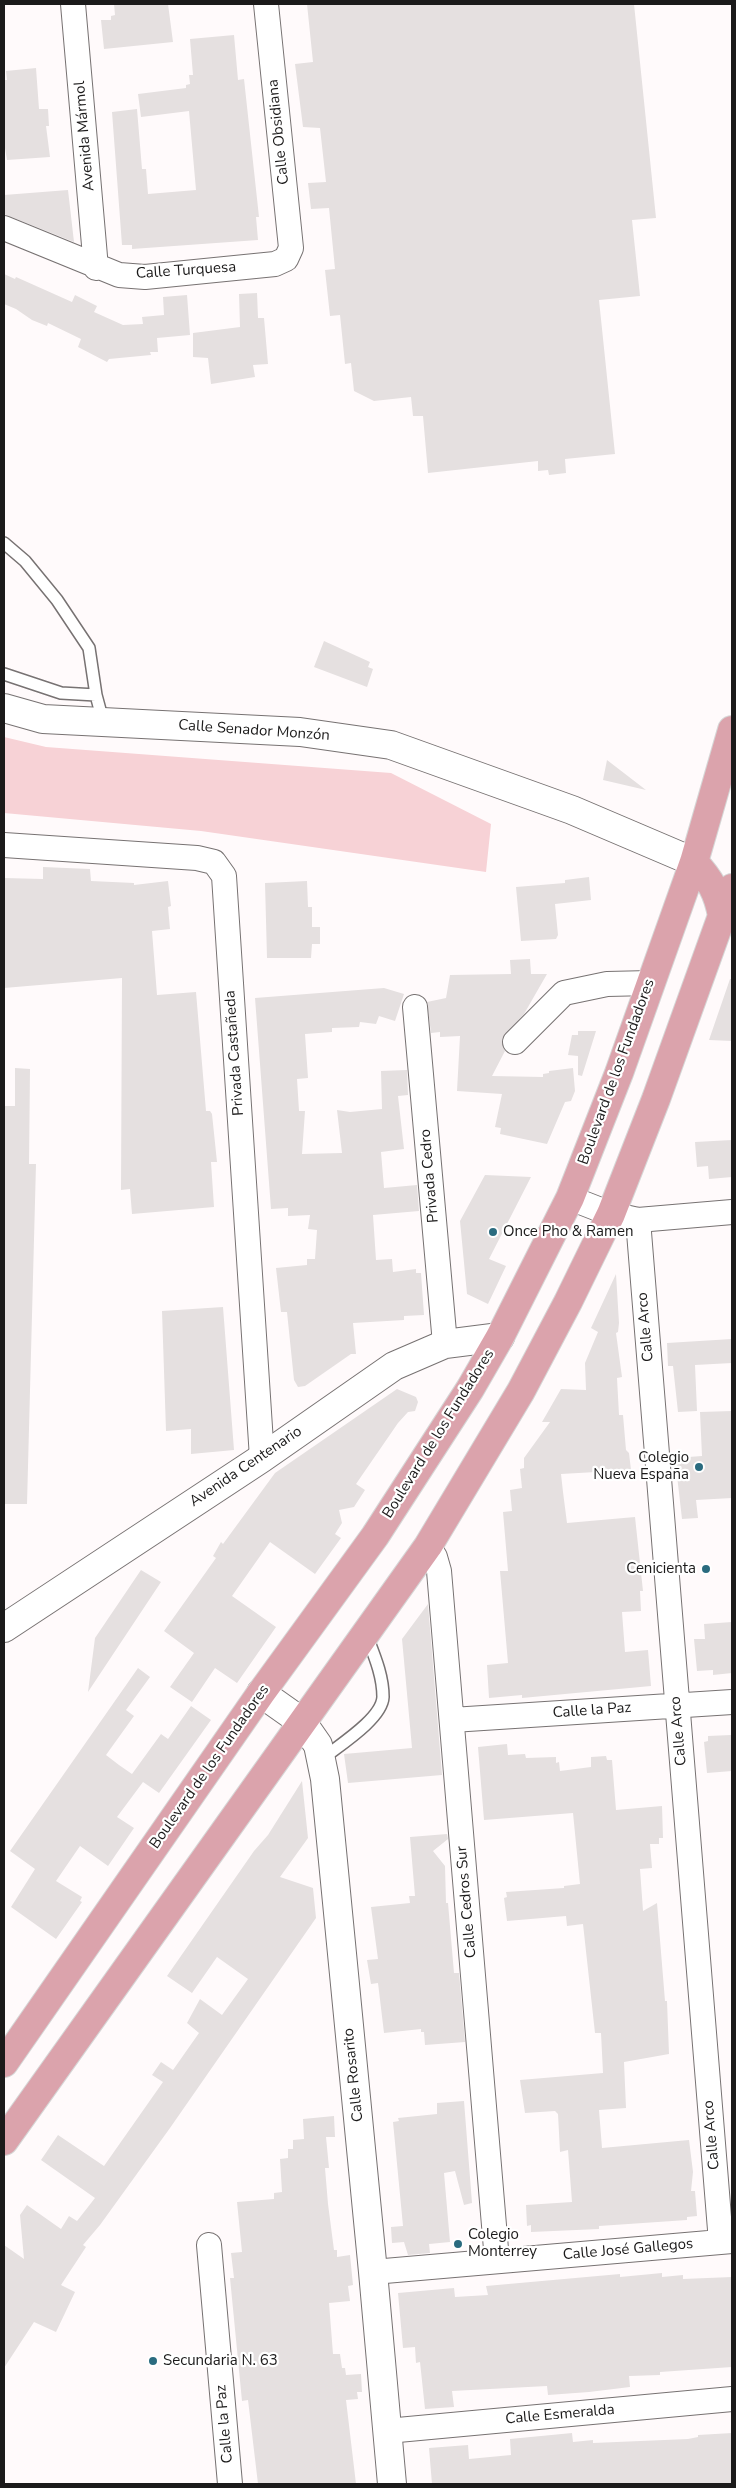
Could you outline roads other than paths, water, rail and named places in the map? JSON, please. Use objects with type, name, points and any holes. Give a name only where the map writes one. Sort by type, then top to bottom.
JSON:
[{"type":"main road","name":"Boulevard de los Fundadores","points":[[4,2063],[261,1693],[375,1536],[470,1389],[500,1337],[570,1198],[619,1073],[694,862],[732,730]]},
{"type":"main road","points":[[694,862],[708,877],[718,894],[722,916]]},
{"type":"main road","points":[[4,2141],[428,1546],[521,1391],[568,1302],[611,1214],[732,888]]},
{"type":"street","name":"Avenida Mármol","points":[[73,4],[96,268]]},
{"type":"street","name":"Calle Obsidiana","points":[[266,4],[291,248],[286,259]]},
{"type":"street","name":"Calle Turquesa","points":[[4,228],[96,268],[119,275],[145,277],[275,264],[286,259]]},
{"type":"street","name":"Calle Senador Monzón","points":[[4,708],[43,719],[300,732],[391,745],[572,810],[694,862]]},
{"type":"street","name":"Privada Castañeda","points":[[4,846],[197,858],[214,862],[224,876],[262,1458]]},
{"type":"street","points":[[515,1042],[564,993],[607,984],[650,983]]},
{"type":"street","name":"Privada Cedro","points":[[415,1007],[444,1344]]},
{"type":"street","points":[[570,1198],[611,1214],[638,1220],[732,1212]]},
{"type":"street","name":"Calle Arco","points":[[638,1220],[676,1706],[727,2241]]},
{"type":"street","name":"Avenida Centenario","points":[[4,1628],[262,1458],[394,1366],[444,1344],[500,1337]]},
{"type":"street","name":"Calle Cedros Sur","points":[[428,1546],[435,1557],[439,1571],[498,2261]]},
{"type":"street","name":"Calle Rosarito","points":[[261,1693],[302,1722],[318,1745],[325,1779],[392,2484]]},
{"type":"street","name":"Calle la Paz","points":[[452,1720],[732,1702]]},
{"type":"street","name":"Calle José Gallegos","points":[[373,2272],[727,2241]]},
{"type":"street","name":"Calle la Paz","points":[[209,2245],[230,2484]]},
{"type":"street","name":"Calle Esmeralda","points":[[387,2431],[732,2399]]},
{"type":"lane","points":[[4,543],[25,561],[51,592],[89,648],[96,695],[104,723]]},
{"type":"lane","points":[[4,674],[61,693],[96,695]]},
{"type":"lane","points":[[321,1760],[370,1721],[383,1699],[380,1670],[366,1634]]},
{"type":"place","name":"Once Pho & Ramen","points":[[493,1232]]},
{"type":"place","name":"Colegio Nueva España","points":[[699,1467]]},
{"type":"place","name":"Cenicienta","points":[[706,1569]]},
{"type":"place","name":"Colegio Monterrey","points":[[458,2244]]},
{"type":"place","name":"Secundaria N. 63","points":[[153,2361]]}]
